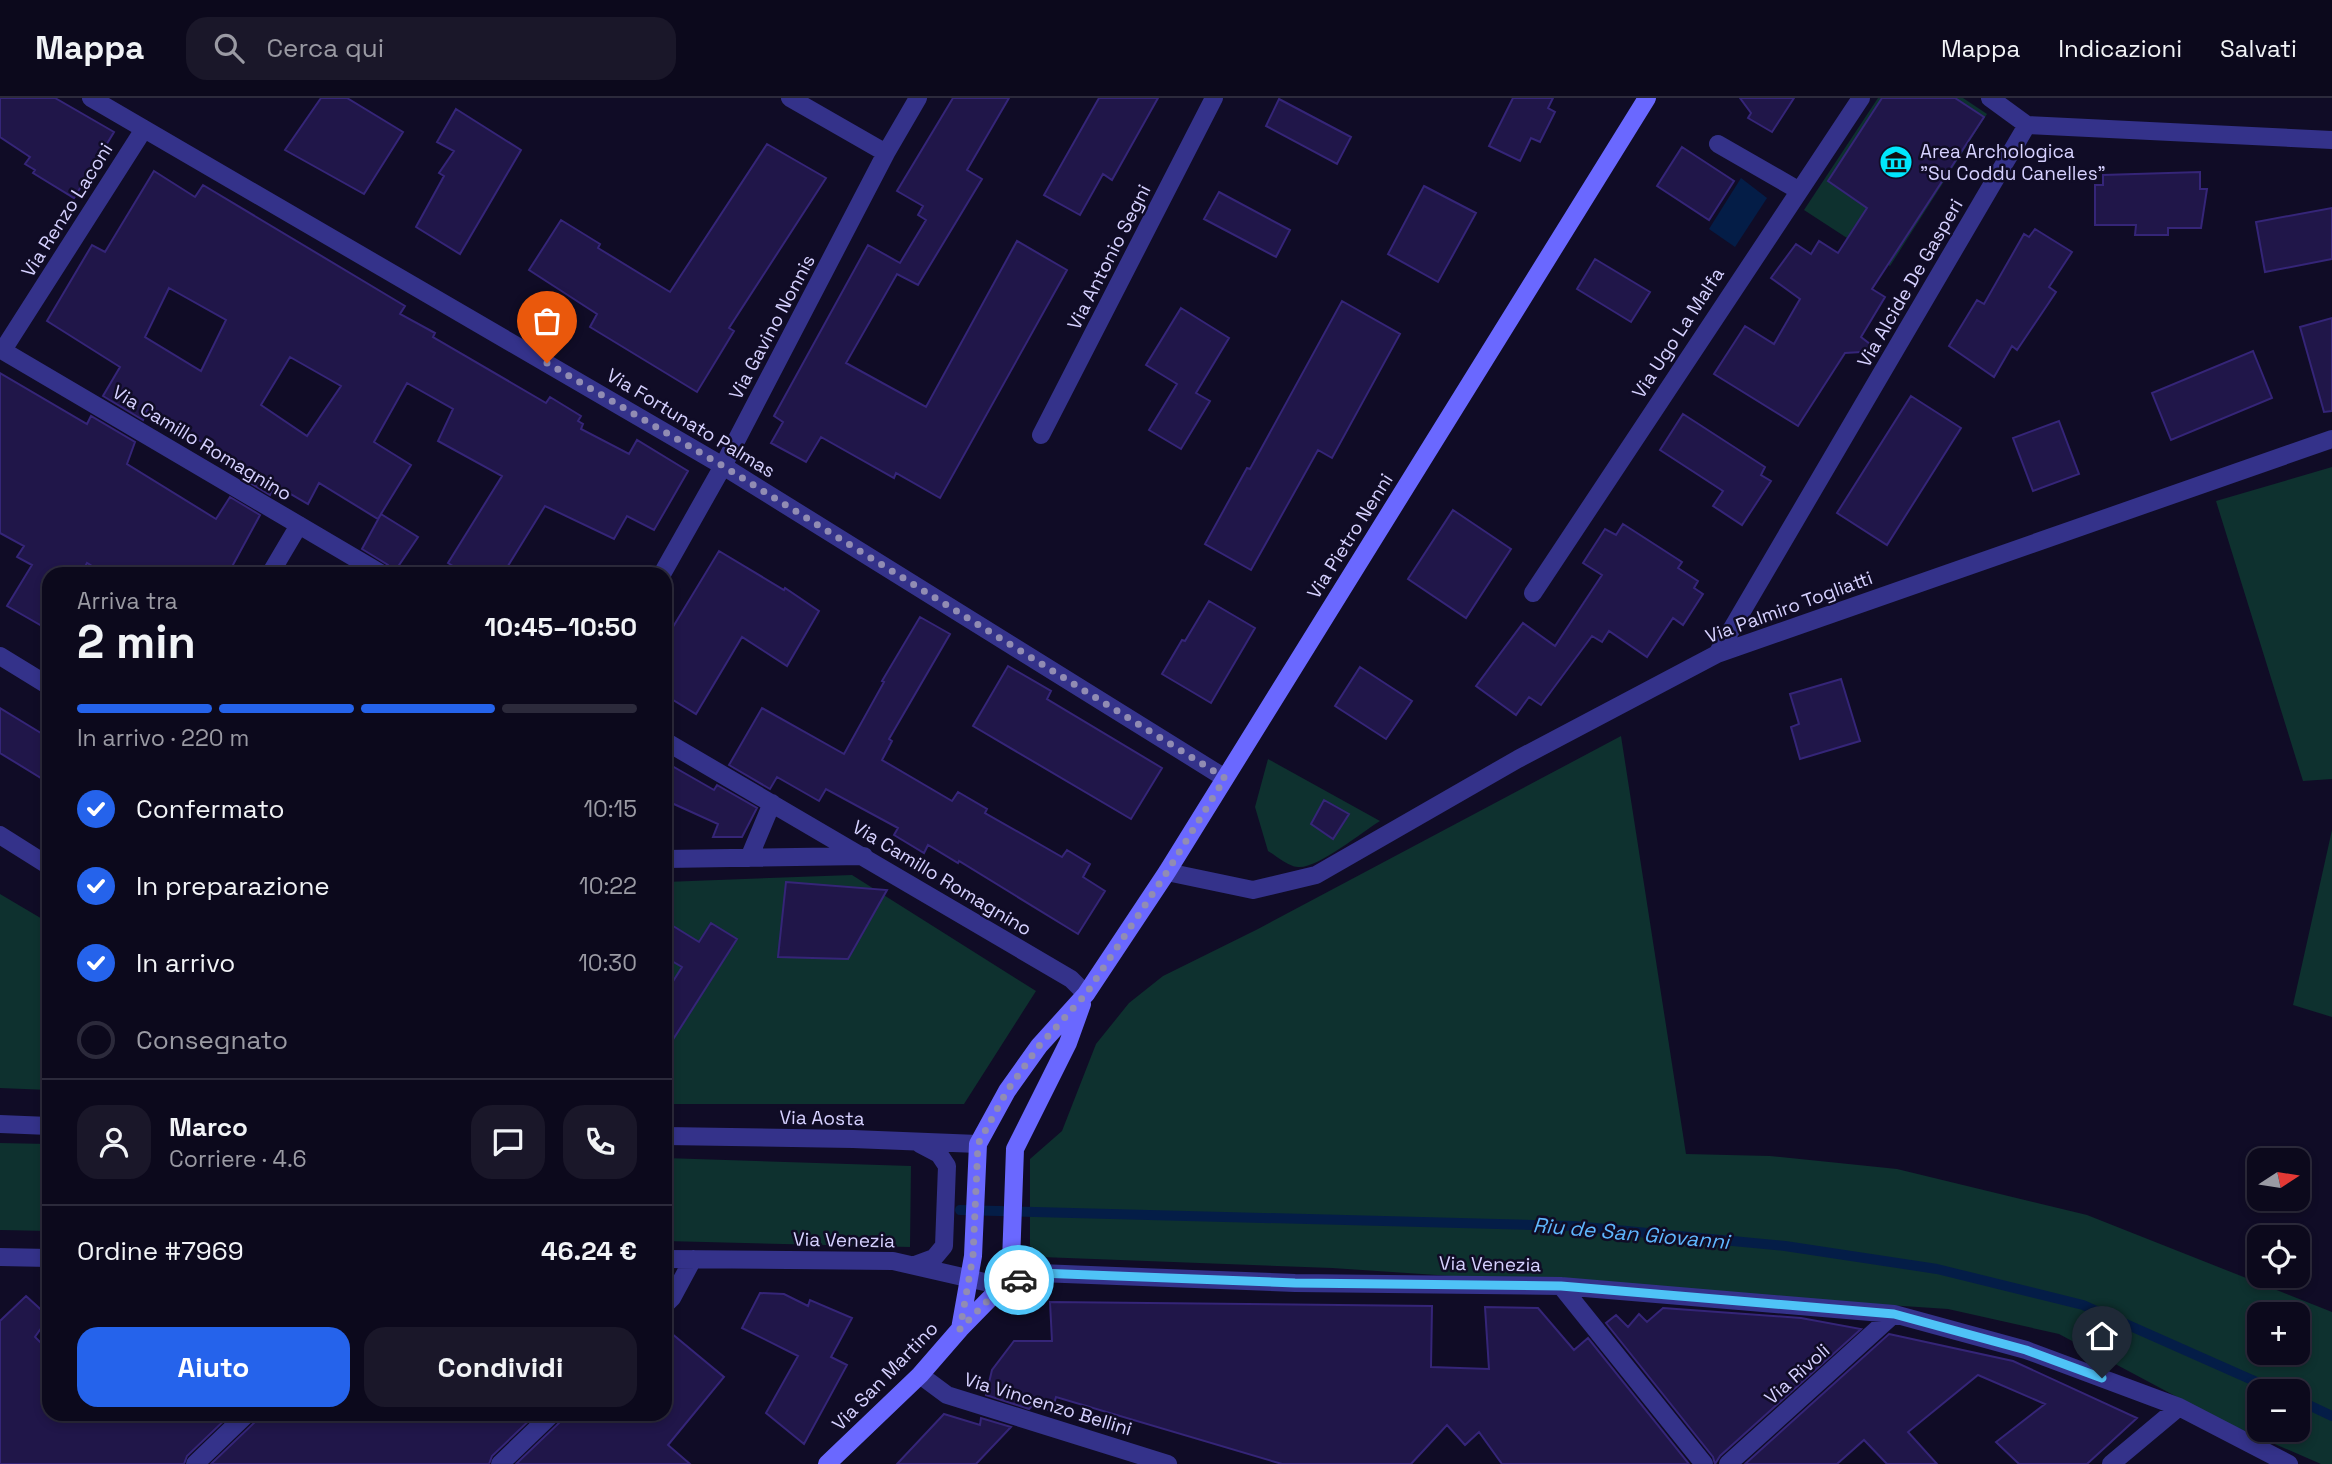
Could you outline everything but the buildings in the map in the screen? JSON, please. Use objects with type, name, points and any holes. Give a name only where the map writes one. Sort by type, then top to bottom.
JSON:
[{"type":"street","name":"Via Fortunato Palmas","points":[[91,98],[723,466],[1225,778]]},
{"type":"street","points":[[790,98],[886,153]]},
{"type":"street","name":"Via Gavino Nonnis","points":[[666,567],[723,466],[886,153],[918,98]]},
{"type":"street","name":"Via Antonio Segni","points":[[1041,435],[1214,98]]},
{"type":"street","name":"Via Pietro Nenni","points":[[960,1329],[973,1256],[977,1148],[1007,1091],[1039,1046],[1086,994],[1167,872],[1647,98]]},
{"type":"street","name":"Via Ugo La Malfa","points":[[1533,593],[1861,98]]},
{"type":"street","points":[[1990,98],[2027,125],[2332,140]]},
{"type":"street","name":"Via Alcide De Gasperi","points":[[1717,654],[2027,125]]},
{"type":"street","name":"Via Renzo Laconi","points":[[1,350],[144,129]]},
{"type":"street","points":[[1718,144],[1798,190]]},
{"type":"street","name":"Via Camillo Romagnino","points":[[1,350],[370,567]]},
{"type":"street","name":"Via Palmiro Togliatti","points":[[1167,872],[1253,890],[1315,875],[1518,759],[1717,654],[2332,439]]},
{"type":"street","points":[[274,567],[299,525]]},
{"type":"street","points":[[0,656],[42,682]]},
{"type":"street","name":"Via Camillo Romagnino","points":[[672,745],[1071,979],[1086,994]]},
{"type":"street","points":[[749,858],[772,803]]},
{"type":"street","points":[[0,835],[42,862]]},
{"type":"street","points":[[672,859],[864,856]]},
{"type":"street","name":"Via Pietro Nenni","points":[[1002,1286],[1011,1262],[1015,1149],[1068,1043],[1086,994]]},
{"type":"street","points":[[0,1124],[42,1126]]},
{"type":"street","name":"Via Aosta","points":[[672,1136],[917,1142],[977,1148]]},
{"type":"street","points":[[915,1265],[934,1258],[944,1246],[947,1166],[939,1154],[917,1142]]},
{"type":"street","points":[[0,1257],[42,1258]]},
{"type":"street","name":"Via Venezia","points":[[672,1259],[893,1261],[1002,1286],[1039,1273],[1295,1283],[1561,1286],[1894,1314],[2026,1350],[2179,1407],[2289,1464]]},
{"type":"street","points":[[672,1298],[693,1259]]},
{"type":"street","name":"Via San Martino","points":[[827,1464],[920,1375],[1002,1286]]},
{"type":"street","points":[[1561,1286],[1704,1464]]},
{"type":"street","name":"Via Rivoli","points":[[1728,1464],[1894,1314]]},
{"type":"street","name":"Via Vincenzo Bellini","points":[[920,1375],[947,1395],[1168,1464]]},
{"type":"street","points":[[2111,1464],[2179,1407]]},
{"type":"street","points":[[195,1464],[240,1421]]},
{"type":"street","points":[[500,1464],[545,1421]]},
{"type":"green space","name":"Area Archologica \"Su Coddu Canelles\"","points":[[1878,98],[1963,98],[1987,114],[1890,266],[1804,210]]},
{"type":"green space","points":[[2332,467],[2332,779],[2303,781],[2216,501]]},
{"type":"green space","points":[[1621,736],[1686,1154],[1770,1156],[1897,1169],[2087,1215],[2247,1278],[2247,1288],[2271,1288],[2307,1302],[2247,1302],[2247,1365],[2310,1365],[2310,1303],[2332,1312],[2332,1464],[2321,1464],[2270,1442],[2310,1442],[2310,1379],[2247,1379],[2247,1432],[2059,1334],[1948,1309],[1332,1268],[1041,1257],[1030,1246],[1030,1159],[1062,1131],[1096,1044],[1129,1003],[1163,976],[1258,929]]},
{"type":"green space","points":[[1268,759],[1380,821],[1316,862],[1298,867],[1286,863],[1268,851],[1255,807]]},
{"type":"green space","points":[[2332,830],[2332,1017],[2293,1005]]},
{"type":"green space","points":[[852,875],[1036,991],[964,1104],[672,1104],[672,882]]},
{"type":"green space","points":[[0,894],[42,919],[42,1090],[0,1088]]},
{"type":"green space","points":[[0,1143],[42,1144],[42,1231],[0,1230]]},
{"type":"green space","points":[[672,1158],[911,1166],[910,1247],[672,1241]]},
{"type":"water","points":[[1741,178],[1767,198],[1735,247],[1709,229]]},
{"type":"waterway","name":"Riu de San Giovanni","points":[[960,1210],[1574,1226],[1785,1246],[1937,1269],[2083,1305],[2250,1379]]},
{"type":"waterway","name":"Riu de San Giovanni","points":[[2310,1406],[2332,1416]]},
{"type":"way so far","points":[[547,363],[723,466],[1225,778],[1086,994],[1039,1046],[1007,1091],[978,1144],[973,1256],[960,1329],[1002,1286],[1019,1280]]},
{"type":"place","name":"Area Archologica \"Su Coddu Canelles\"","points":[[1896,162]]},
{"type":"route","points":[[1019,1280],[1039,1273],[1295,1283],[1561,1286],[1894,1314],[2026,1350],[2102,1378]]}]
